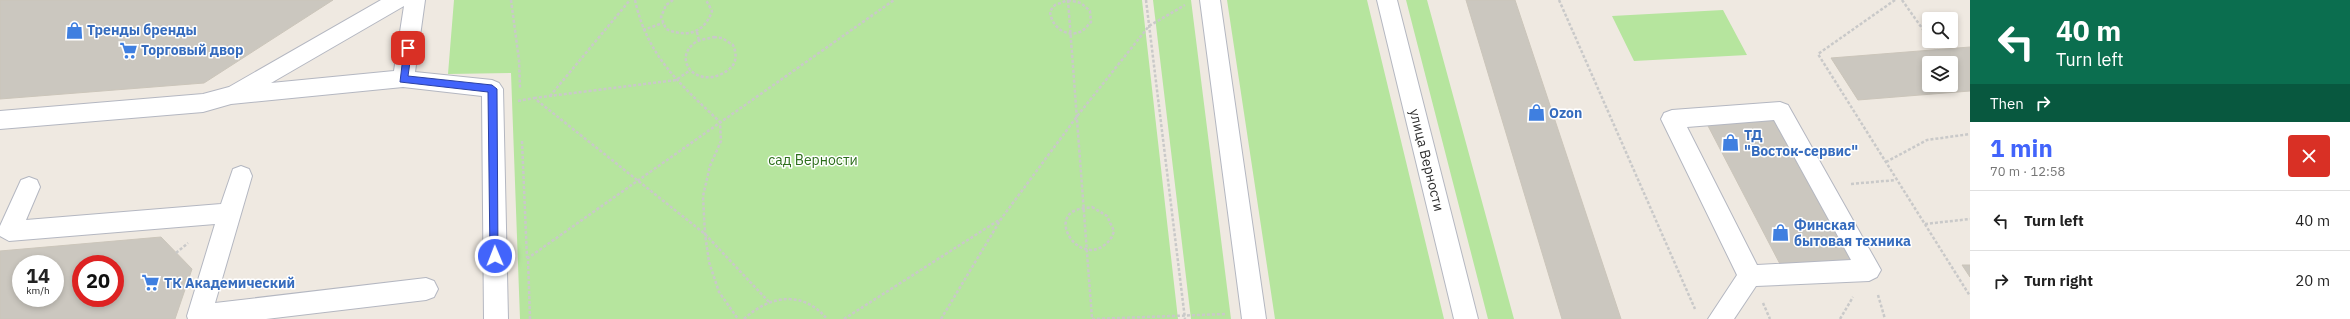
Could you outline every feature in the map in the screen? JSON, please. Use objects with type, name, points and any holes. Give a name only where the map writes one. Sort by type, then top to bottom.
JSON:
[{"type":"street","points":[[231,95],[398,0]]},
{"type":"street","points":[[403,79],[415,0]]},
{"type":"street","name":"улица Верности","points":[[1387,0],[1466,319]]},
{"type":"street","points":[[1200,1],[1254,317]]},
{"type":"street","points":[[0,120],[203,103],[231,95],[403,79],[492,89],[496,319]]},
{"type":"street","points":[[1780,111],[1869,270],[1750,276],[1672,119],[1780,111]]},
{"type":"street","points":[[241,176],[199,316],[426,289]]},
{"type":"street","points":[[29,187],[9,231],[230,213]]},
{"type":"street","points":[[1720,319],[1750,276]]},
{"type":"path","points":[[550,96],[630,0]]},
{"type":"path","points":[[635,0],[643,30],[660,63],[720,122],[721,141],[710,166],[703,196],[705,234],[709,262],[719,292],[738,319]]},
{"type":"path","points":[[662,23],[663,11],[673,0]]},
{"type":"path","points":[[662,23],[672,32],[680,34],[697,32],[704,28],[711,17],[711,6],[706,0]]},
{"type":"path","points":[[530,319],[528,258],[894,0]]},
{"type":"path","points":[[1068,0],[1085,208],[1092,319],[1184,314],[1254,317]]},
{"type":"path","points":[[1068,0],[1075,1],[1086,6],[1092,16],[1088,27],[1083,30],[1070,33],[1058,30],[1049,17],[1050,12],[1056,4],[1068,0]]},
{"type":"path","points":[[1146,0],[1185,319]]},
{"type":"path","points":[[1559,0],[1696,312]]},
{"type":"path","points":[[1895,0],[1818,54],[1970,296]]},
{"type":"path","points":[[1902,0],[1922,28]]},
{"type":"path","points":[[941,319],[1001,219],[1078,115],[1149,26],[1200,1]]},
{"type":"path","points":[[643,30],[662,23]]},
{"type":"path","points":[[697,32],[699,41]]},
{"type":"path","points":[[714,37],[722,38],[733,45],[736,57],[730,69],[717,77],[700,77],[689,71],[685,61],[686,55],[688,50],[699,41],[714,37]]},
{"type":"path","points":[[520,100],[676,80],[689,71]]},
{"type":"path","points":[[534,98],[636,181],[705,234],[769,302]]},
{"type":"path","points":[[1886,162],[1927,140],[1970,134]]},
{"type":"path","points":[[1822,186],[1896,180]]},
{"type":"path","points":[[1085,208],[1099,210],[1106,213],[1110,218],[1113,231],[1108,243],[1095,249],[1088,250],[1070,240],[1065,228],[1066,222],[1073,212],[1085,208]]},
{"type":"path","points":[[844,319],[1001,219]]},
{"type":"path","points":[[1925,224],[1970,219]]},
{"type":"path","points":[[744,319],[758,307],[769,302],[795,299],[807,302],[818,308],[828,319]]},
{"type":"green space","name":"сад Верности","points":[[454,0],[1142,0],[1178,319],[520,319],[511,73],[448,74]]},
{"type":"green space","points":[[1153,0],[1191,0],[1231,319],[1191,319]]},
{"type":"green space","points":[[1227,0],[1367,0],[1444,319],[1275,319]]},
{"type":"green space","points":[[1406,0],[1427,0],[1514,319],[1488,319]]},
{"type":"green space","points":[[1723,10],[1747,55],[1634,61],[1612,16]]},
{"type":"building","name":"Торговый двор","points":[[0,0],[333,0],[204,83],[0,99]]},
{"type":"building","points":[[1466,0],[1515,0],[1621,319],[1562,319]]},
{"type":"building","points":[[1970,47],[1970,91],[1958,92],[1958,56],[1922,56],[1922,92],[1958,92],[1858,100],[1831,58]]},
{"type":"building","points":[[1772,118],[1851,261],[1781,266],[1706,122]]},
{"type":"building","name":"ТК Академический","points":[[161,237],[192,269],[175,319],[0,319],[0,251]]},
{"type":"building","points":[[1962,265],[1970,265],[1970,277]]},
{"type":"place","name":"Тренды бренды","points":[[74,30]]},
{"type":"place","name":"Торговый двор","points":[[128,50]]},
{"type":"place","name":"Ozon","points":[[1536,113]]},
{"type":"place","name":"ТД \"Восток-сервис\"","points":[[1731,143]]},
{"type":"place","name":"Финская бытовая техника","points":[[1781,233]]},
{"type":"place","name":"ТК Академический","points":[[151,283]]},
{"type":"route","points":[[408,48],[403,79],[492,89],[495,256]]}]
